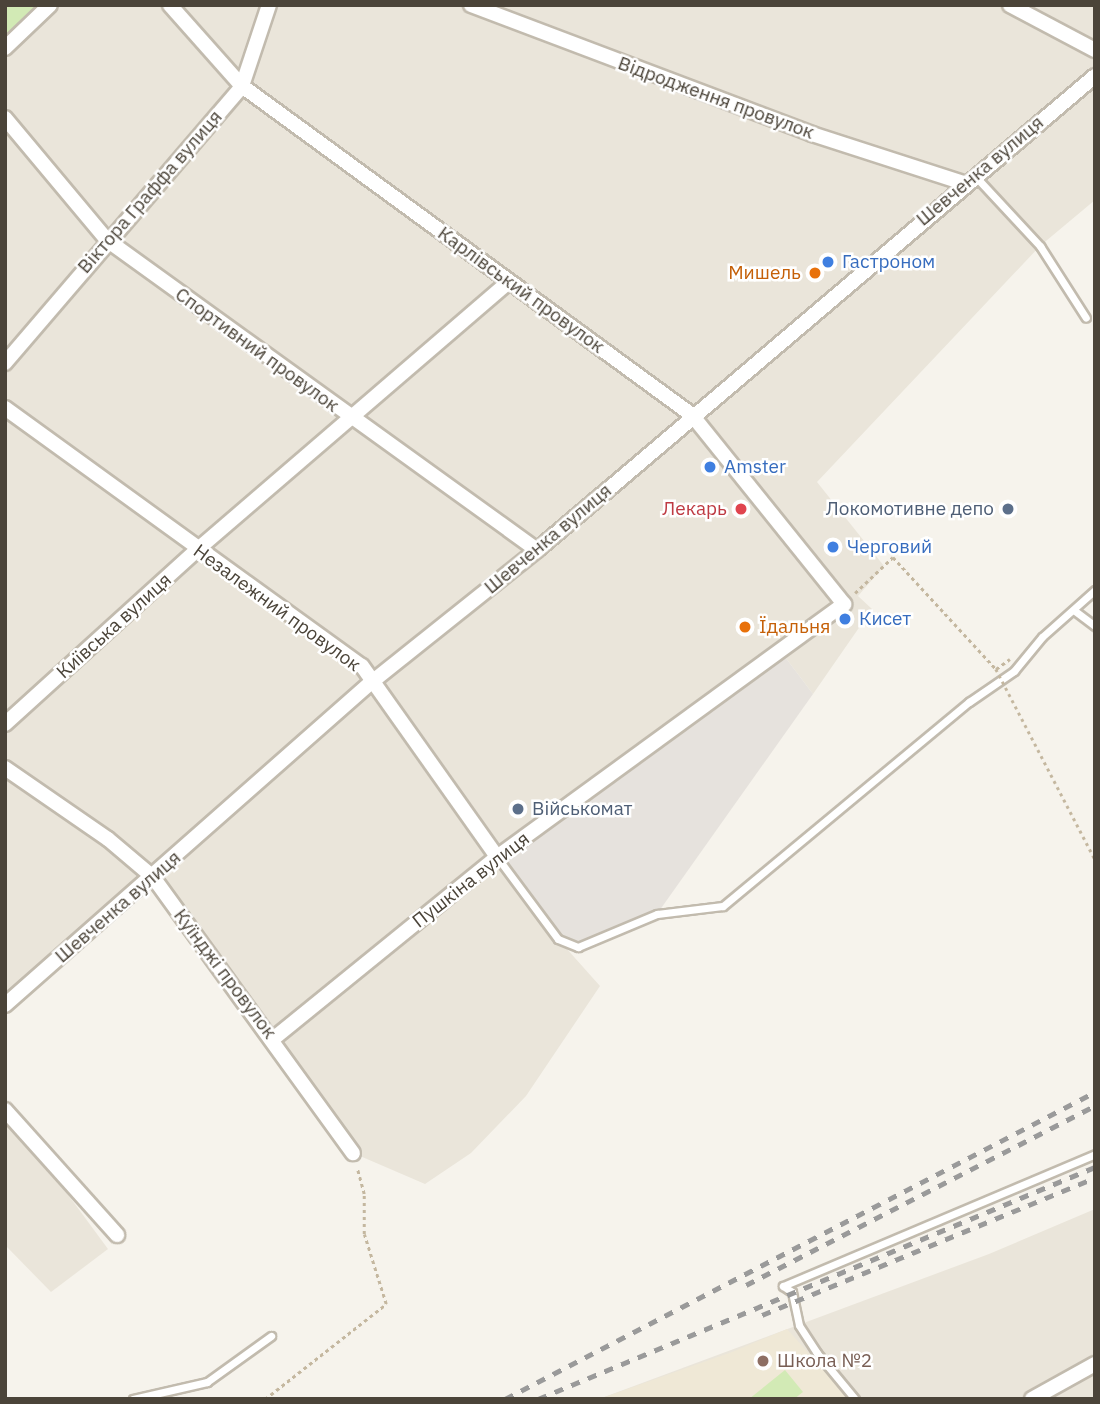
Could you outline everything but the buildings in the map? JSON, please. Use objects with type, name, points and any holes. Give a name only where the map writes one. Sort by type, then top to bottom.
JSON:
[{"type":"street","points":[[5,48],[50,5]]},
{"type":"street","name":"Карлівський провулок","points":[[170,5],[242,86],[692,415],[844,604]]},
{"type":"street","name":"Віктора Граффа вулиця","points":[[5,363],[107,240],[242,86],[269,5]]},
{"type":"street","name":"Відродження провулок","points":[[471,5],[799,129],[969,179]]},
{"type":"street","points":[[1010,5],[1095,50]]},
{"type":"street","name":"Шевченка вулиця","points":[[5,1005],[373,681],[537,550],[969,179],[1095,76]]},
{"type":"street","name":"Спортивний провулок","points":[[5,118],[107,240],[537,550]]},
{"type":"street","name":"Київська вулиця","points":[[5,724],[197,550],[509,282]]},
{"type":"street","name":"Незалежний провулок","points":[[5,408],[197,550],[362,666],[497,857]]},
{"type":"street","name":"Пушкіна вулиця","points":[[273,1039],[497,857],[844,604]]},
{"type":"street","name":"Куїнджі провулок","points":[[5,768],[108,839],[153,877],[273,1039],[353,1153]]},
{"type":"street","points":[[5,1110],[117,1235]]},
{"type":"street","points":[[1032,1399],[1095,1364]]},
{"type":"lane","points":[[969,179],[1040,246],[1086,318]]},
{"type":"lane","points":[[497,857],[558,939],[578,947],[657,914],[723,906],[969,702],[1014,671],[1042,637],[1075,611],[1095,590]]},
{"type":"lane","points":[[1075,611],[1095,626]]},
{"type":"lane","points":[[855,1399],[811,1344],[795,1315],[792,1293],[783,1286],[1095,1154]]},
{"type":"lane","points":[[133,1399],[207,1382],[271,1336]]},
{"type":"path","points":[[844,604],[893,557],[996,669],[1095,859]]},
{"type":"path","points":[[996,669],[1017,653]]},
{"type":"path","points":[[265,1399],[386,1304],[364,1234],[365,1194],[353,1153]]},
{"type":"shaded area","points":[[50,5],[1095,5],[1095,200],[1040,246],[817,482],[884,566],[858,596],[872,609],[813,694],[782,653],[558,939],[600,986],[526,1096],[471,1153],[425,1184],[353,1153],[153,878],[5,1013],[5,48]]},
{"type":"shaded area","points":[[782,653],[813,694],[657,914],[578,947],[558,939],[497,857]]},
{"type":"shaded area","points":[[5,1109],[108,1249],[51,1292],[5,1245]]},
{"type":"shaded area","points":[[1095,1209],[1095,1399],[599,1399],[989,1254]]},
{"type":"shaded area","name":"Школа №2","points":[[787,1329],[850,1399],[599,1399],[732,1352]]},
{"type":"green space","points":[[5,5],[50,5],[5,48]]},
{"type":"green space","points":[[785,1370],[803,1392],[794,1399],[749,1399]]},
{"type":"railway","points":[[505,1399],[1095,1092]]},
{"type":"railway","points":[[746,1285],[1095,1106]]},
{"type":"railway","points":[[538,1399],[1095,1167]]},
{"type":"railway","points":[[762,1315],[1095,1178]]},
{"type":"place","name":"Гастроном","points":[[828,262]]},
{"type":"place","name":"Мишель","points":[[815,273]]},
{"type":"place","name":"Amster","points":[[710,467]]},
{"type":"place","name":"Лекарь","points":[[741,509]]},
{"type":"place","name":"Локомотивне депо","points":[[1008,509]]},
{"type":"place","name":"Черговий","points":[[833,547]]},
{"type":"place","name":"Кисет","points":[[845,619]]},
{"type":"place","name":"Їдальня","points":[[745,627]]},
{"type":"place","name":"Військомат","points":[[518,809]]},
{"type":"place","name":"Школа №2","points":[[763,1361]]}]
